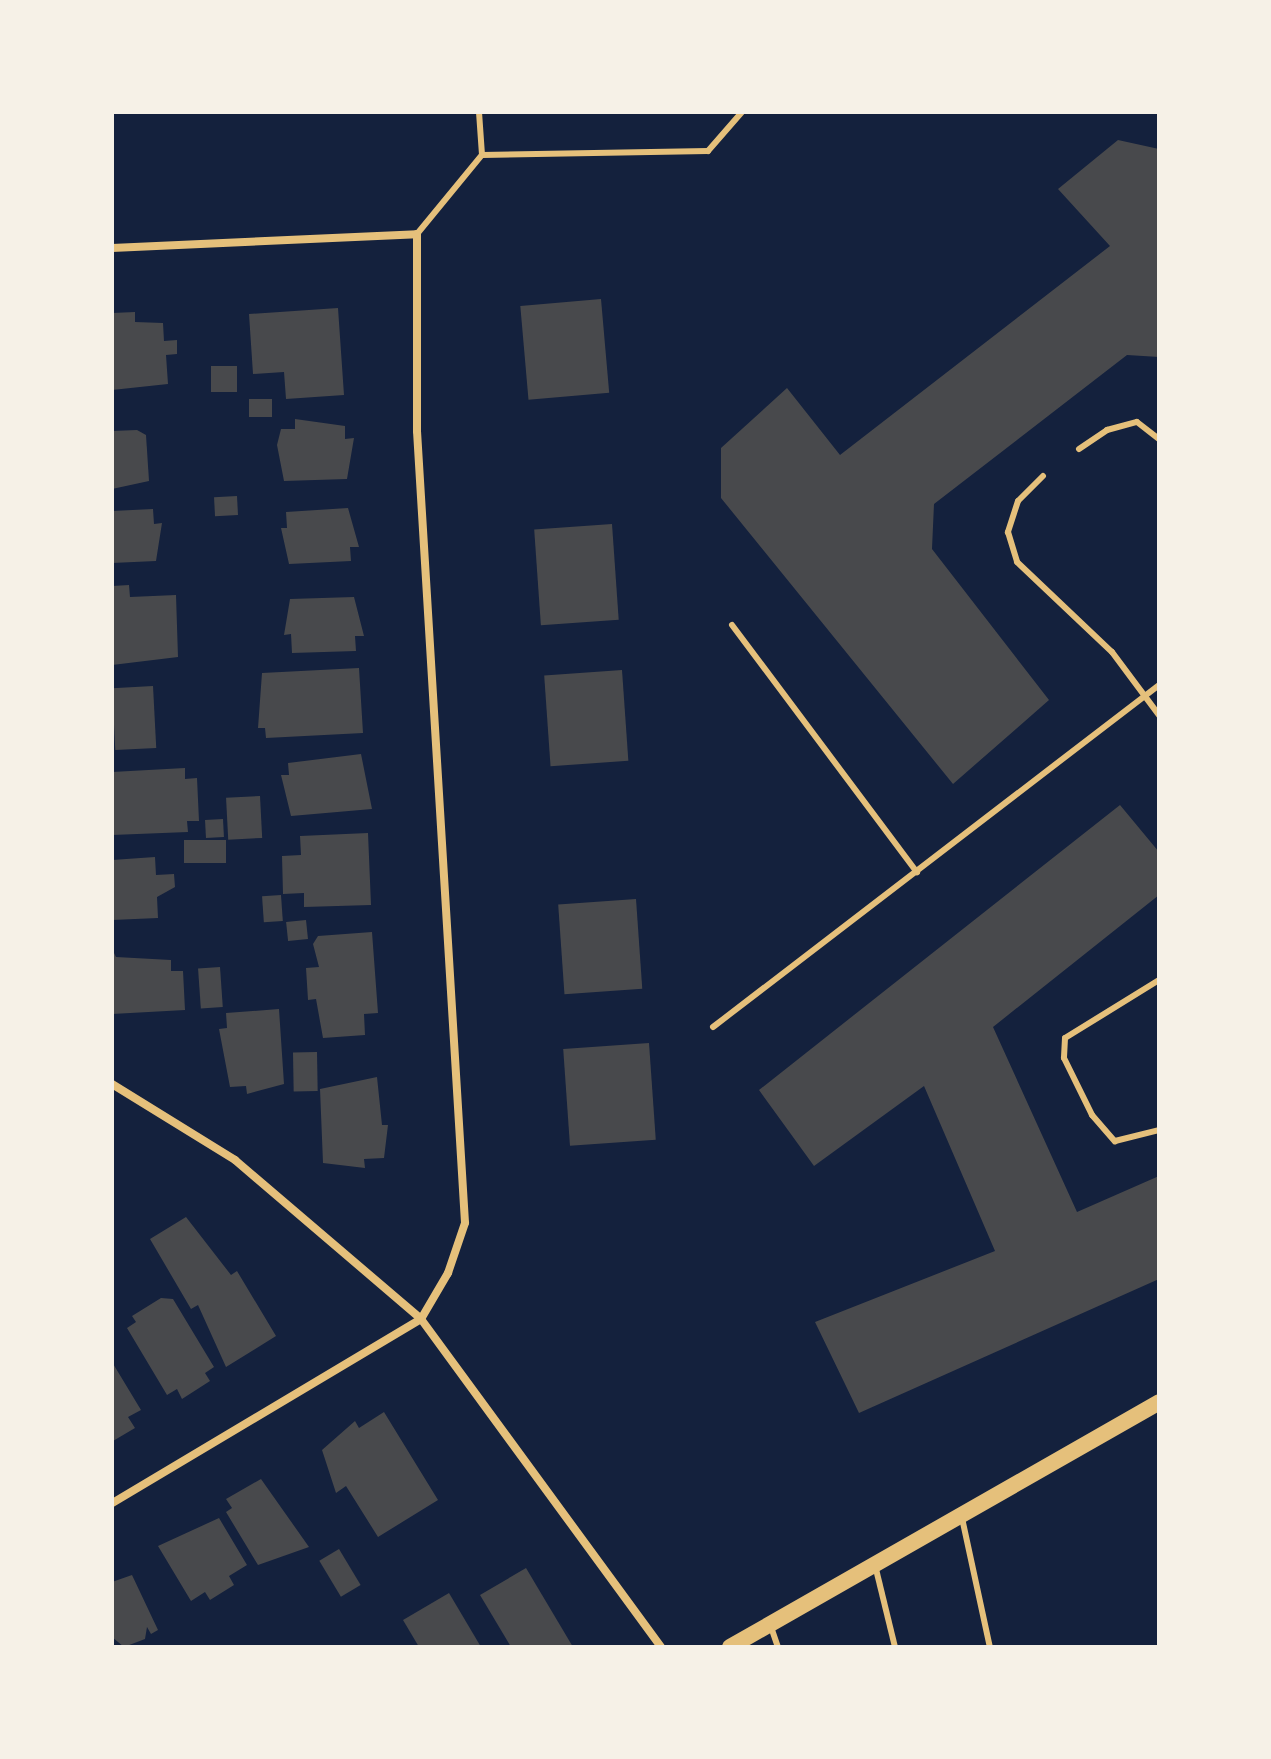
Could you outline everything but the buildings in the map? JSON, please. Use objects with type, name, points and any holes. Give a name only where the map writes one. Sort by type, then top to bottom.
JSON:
[{"type":"main road","points":[[730,1647],[961,1511],[1159,1402]]},
{"type":"street","points":[[112,248],[417,234],[417,431],[465,1223],[448,1273],[421,1319],[112,1503]]},
{"type":"street","points":[[112,1084],[235,1160],[421,1319],[661,1647]]},
{"type":"lane","points":[[417,234],[482,155],[479,112]]},
{"type":"lane","points":[[482,155],[708,151],[742,112]]},
{"type":"lane","points":[[1079,449],[1107,430],[1137,422],[1159,439]]},
{"type":"lane","points":[[1043,476],[1018,501],[1008,532],[1017,562],[1112,652],[1159,715]]},
{"type":"lane","points":[[732,625],[917,872]]},
{"type":"lane","points":[[713,1027],[1149,698],[1159,685]]},
{"type":"lane","points":[[1159,980],[1065,1038],[1064,1058],[1092,1115],[1115,1141],[1159,1130]]},
{"type":"lane","points":[[961,1511],[990,1647]]},
{"type":"lane","points":[[874,1562],[895,1647]]},
{"type":"lane","points":[[770,1623],[778,1647]]}]
